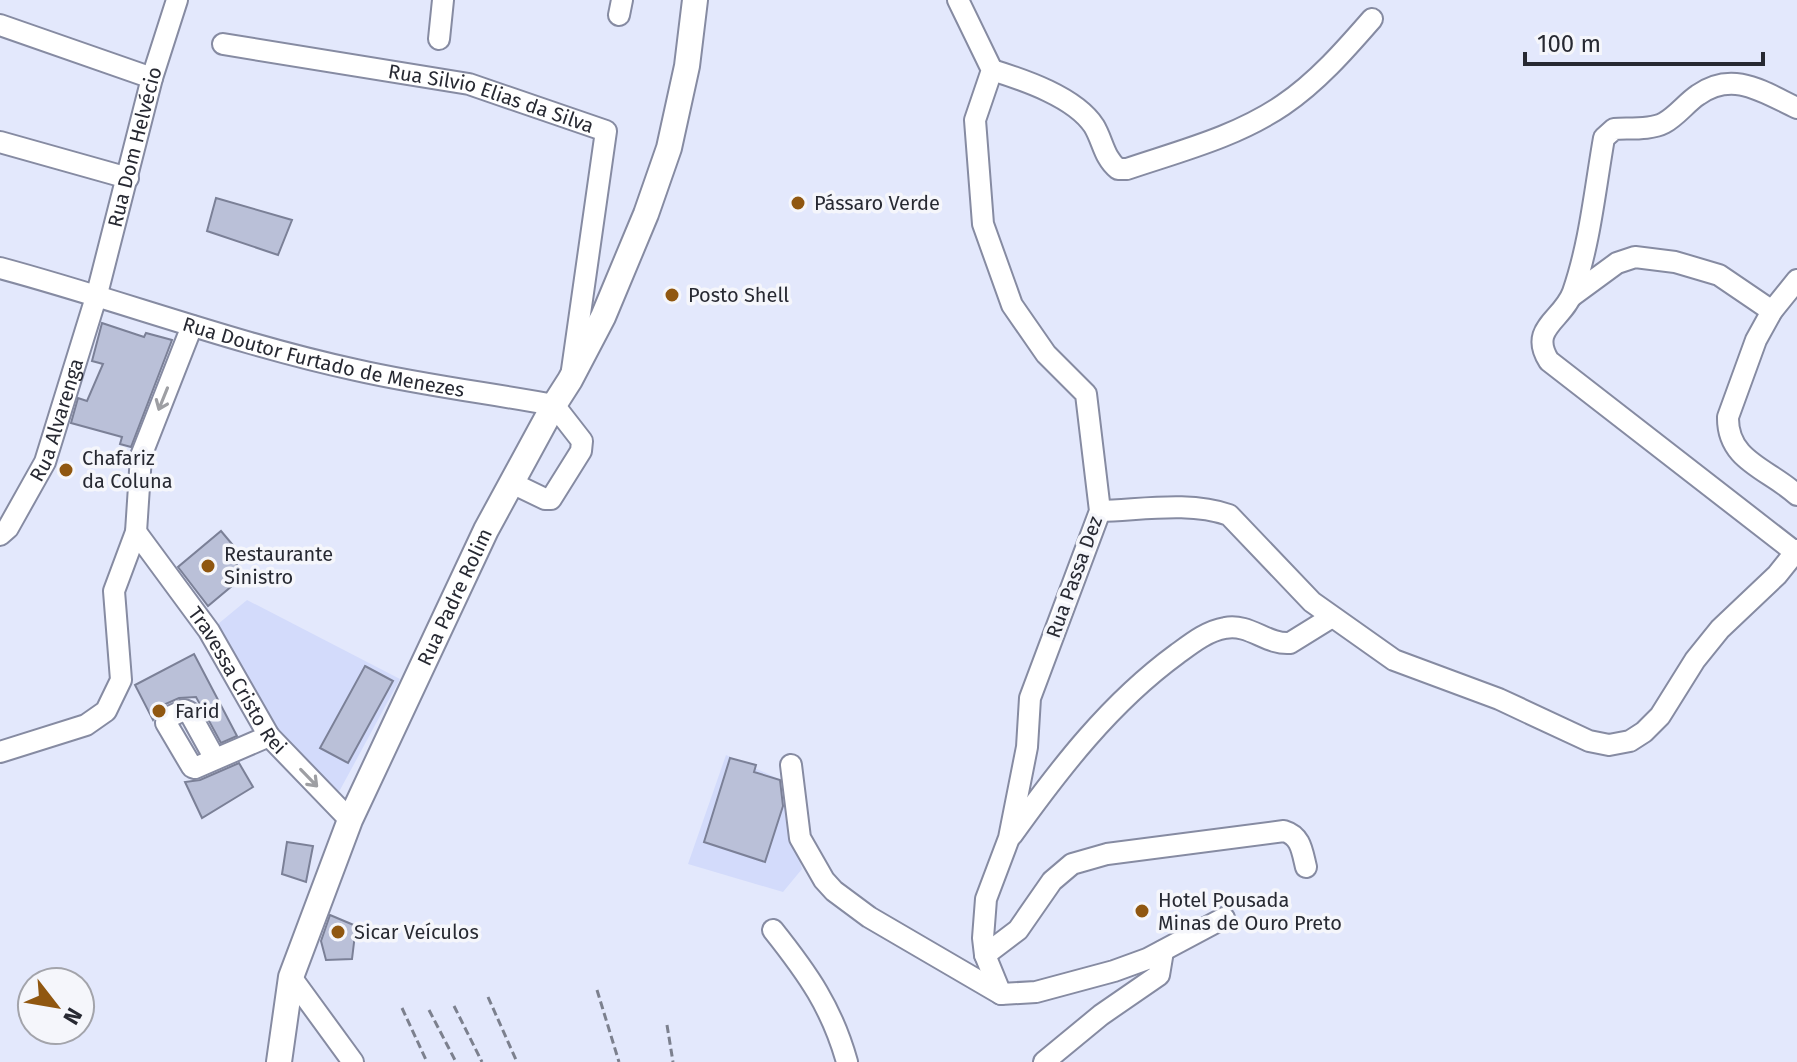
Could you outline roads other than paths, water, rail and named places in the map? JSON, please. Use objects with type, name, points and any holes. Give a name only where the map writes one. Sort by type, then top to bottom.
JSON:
[{"type":"main road","name":"Rua Padre Rolim","points":[[279,1062],[291,977],[350,820],[486,530],[603,317],[646,214],[669,148],[687,66],[695,0]]},
{"type":"street","name":"Rua Dom Helvécio","points":[[97,294],[152,78],[177,0]]},
{"type":"street","points":[[439,39],[443,0]]},
{"type":"street","points":[[958,0],[992,70],[1027,81],[1074,106],[1095,127],[1110,163],[1118,169],[1127,169],[1211,141],[1283,105],[1323,72],[1372,19]]},
{"type":"street","points":[[0,25],[152,78]]},
{"type":"street","name":"Rua Silvio Elias da Silva","points":[[223,44],[469,84],[606,131],[570,380]]},
{"type":"street","name":"Rua Passa Dez","points":[[992,70],[975,120],[983,224],[1012,305],[1046,354],[1086,394],[1100,511],[1030,698],[1027,747],[1009,838],[986,899],[985,955],[1001,994]]},
{"type":"street","points":[[1572,296],[1585,247],[1604,138],[1608,132],[1664,123],[1712,86],[1729,82],[1743,82],[1797,108]]},
{"type":"street","points":[[0,142],[128,178]]},
{"type":"street","points":[[1100,511],[1187,508],[1212,509],[1229,515],[1312,602],[1394,660],[1499,699],[1589,741],[1609,745],[1630,741],[1660,716],[1695,660],[1720,629],[1777,575],[1796,551],[1549,361],[1542,350],[1541,339],[1572,296],[1617,263],[1635,257],[1675,262],[1719,275],[1772,311]]},
{"type":"street","name":"Rua Doutor Furtado de Menezes","points":[[0,268],[97,294],[192,326],[356,370],[554,405]]},
{"type":"street","points":[[1797,280],[1772,311],[1756,340],[1728,417],[1731,442],[1740,454],[1797,495]]},
{"type":"street","name":"Rua Alvarenga","points":[[0,535],[8,528],[45,462],[97,294]]},
{"type":"street","points":[[0,752],[86,725],[106,711],[121,680],[114,591],[136,532],[141,456],[192,326]]},
{"type":"street","points":[[512,483],[551,499],[581,451],[580,437],[554,405]]},
{"type":"street","name":"Travessa Cristo Rei","points":[[136,532],[209,631],[269,736],[350,820]]},
{"type":"street","points":[[1009,838],[1059,770],[1117,705],[1197,639],[1232,626],[1242,627],[1282,644],[1290,643],[1332,617]]},
{"type":"street","points":[[215,759],[269,736]]},
{"type":"street","points":[[791,765],[800,838],[834,891],[891,931],[1001,994],[1036,992],[1114,971],[1163,951],[1224,918]]},
{"type":"street","points":[[985,955],[1018,930],[1061,871],[1072,864],[1170,845],[1284,831],[1300,842],[1306,867]]},
{"type":"street","points":[[773,930],[818,990],[840,1037],[847,1062]]},
{"type":"street","points":[[1044,1062],[1101,1015],[1159,975],[1163,951]]},
{"type":"street","points":[[291,977],[353,1062]]},
{"type":"place","name":"Pássaro Verde","points":[[798,203]]},
{"type":"place","name":"Posto Shell","points":[[672,295]]},
{"type":"place","name":"Chafariz da Coluna","points":[[66,470]]},
{"type":"place","name":"Restaurante Sinistro","points":[[208,566]]},
{"type":"place","name":"Farid","points":[[159,711]]},
{"type":"place","name":"Hotel Pousada Minas de Ouro Preto","points":[[1142,911]]},
{"type":"place","name":"Sicar Veículos","points":[[338,932]]}]
